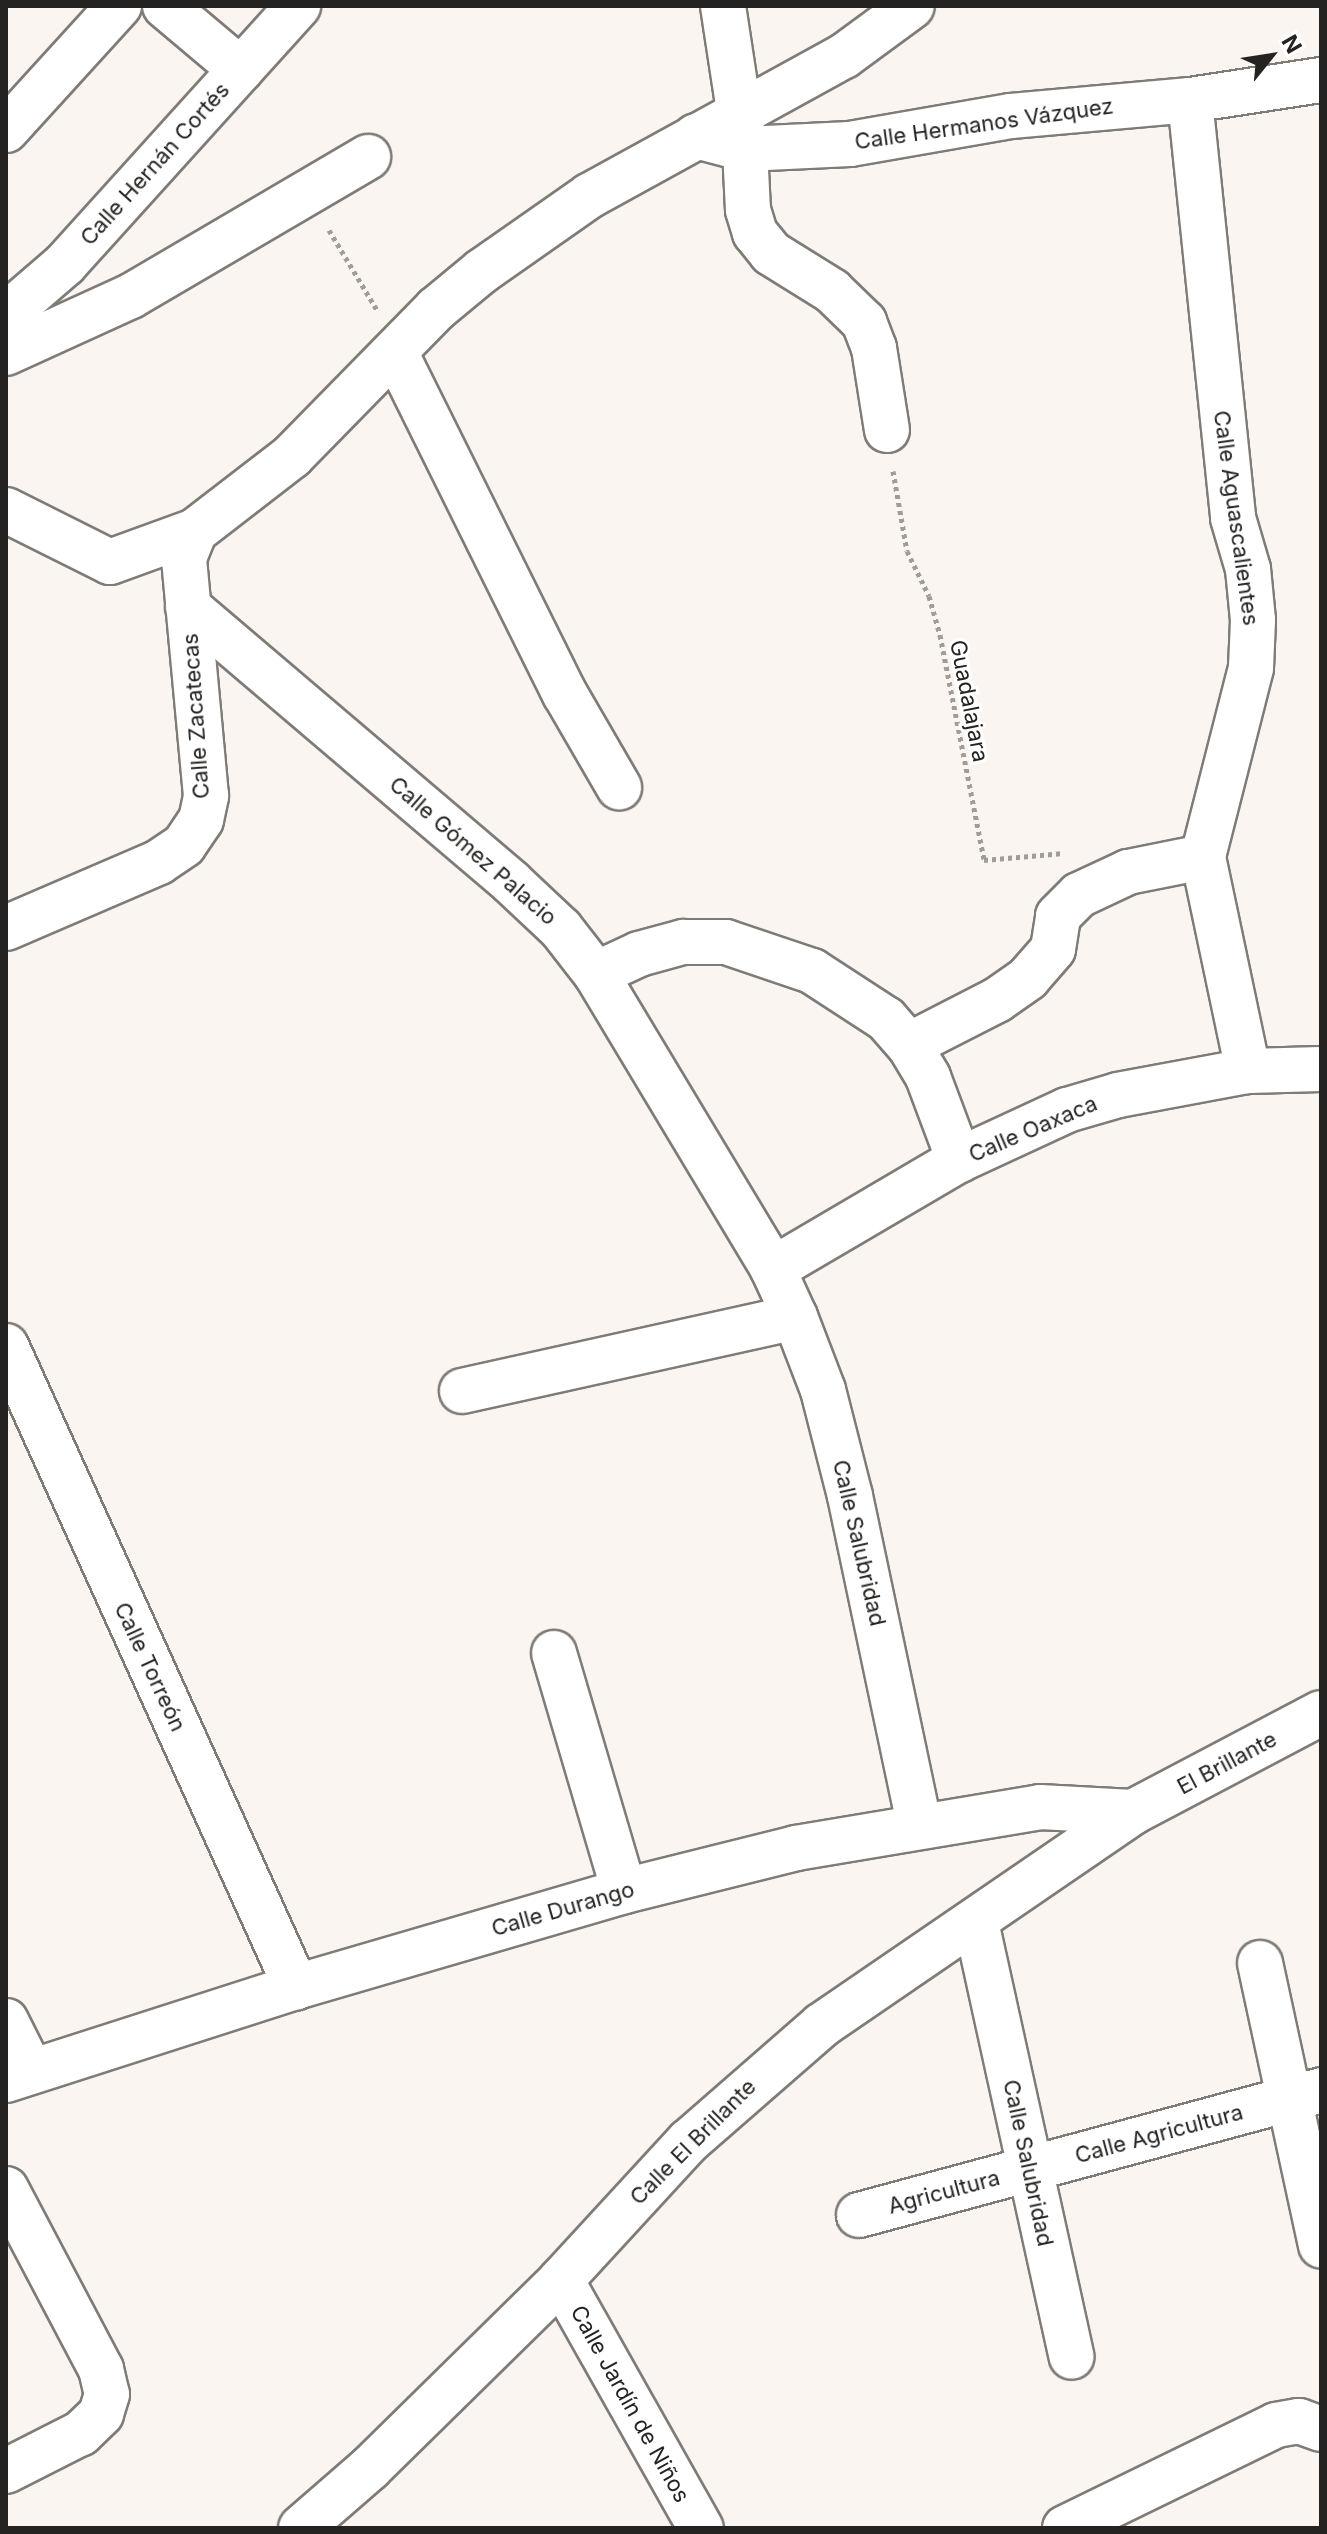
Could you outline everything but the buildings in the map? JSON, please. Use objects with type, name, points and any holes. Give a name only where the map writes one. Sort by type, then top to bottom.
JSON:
[{"type":"street","points":[[6,130],[119,6]]},
{"type":"street","points":[[165,6],[241,70]]},
{"type":"street","name":"Calle Hernán Cortés","points":[[12,306],[65,264],[298,6]]},
{"type":"street","points":[[723,6],[743,131],[748,210],[755,233],[771,253],[832,291],[864,322],[874,348],[887,430]]},
{"type":"street","points":[[743,131],[912,6]]},
{"type":"street","name":"Calle Hermanos Vázquez","points":[[6,510],[110,562],[195,531],[292,456],[390,338],[589,196],[696,136],[743,131],[850,144],[1011,116],[1190,100],[1321,80]]},
{"type":"street","name":"Calle Aguascalientes","points":[[1190,100],[1233,518],[1248,569],[1253,620],[1251,668],[1203,857],[1248,1071]]},
{"type":"street","points":[[6,353],[131,296],[368,157]]},
{"type":"street","points":[[65,264],[131,296]]},
{"type":"street","points":[[390,338],[565,694],[619,787]]},
{"type":"street","name":"Calle Zacatecas","points":[[6,928],[159,862],[184,845],[201,820],[206,796],[184,558],[195,531]]},
{"type":"street","name":"Calle Gómez Palacio","points":[[188,607],[511,882],[561,929],[596,974],[773,1269]]},
{"type":"street","points":[[909,1045],[997,1000],[1028,978],[1053,949],[1068,906],[1128,872],[1203,857]]},
{"type":"street","points":[[596,974],[639,954],[683,942],[726,942],[812,971],[886,1019],[909,1045],[928,1077],[959,1160]]},
{"type":"street","name":"Calle Oaxaca","points":[[773,1269],[959,1160],[1080,1106],[1248,1071],[1321,1069]]},
{"type":"street","name":"Calle Salubridad","points":[[773,1269],[823,1390],[850,1496],[919,1824]]},
{"type":"street","points":[[462,1391],[795,1317]]},
{"type":"street","name":"Calle Torreón","points":[[6,1346],[296,1987]]},
{"type":"street","points":[[554,1653],[624,1891]]},
{"type":"street","name":"El Brillante","points":[[1133,1812],[1321,1713]]},
{"type":"street","name":"Calle Durango","points":[[19,2075],[296,1987],[624,1891],[796,1848],[919,1824],[1040,1807],[1133,1812]]},
{"type":"street","name":"Calle El Brillante","points":[[301,2528],[370,2468],[561,2280],[689,2141],[756,2079],[822,2025],[1133,1812]]},
{"type":"street","name":"Calle Salubridad","points":[[976,1922],[1028,2169],[1072,2357]]},
{"type":"street","points":[[1260,1963],[1306,2094],[1321,2246]]},
{"type":"street","points":[[6,2021],[19,2075]]},
{"type":"street","name":"Calle Agricultura","points":[[1028,2169],[1306,2094]]},
{"type":"street","name":"Agricultura","points":[[859,2215],[1028,2169]]},
{"type":"street","points":[[6,2189],[101,2369],[107,2394],[101,2414],[81,2433],[6,2471]]},
{"type":"street","name":"Calle Jardín de Niños","points":[[561,2280],[701,2528]]},
{"type":"street","points":[[1065,2528],[1276,2425],[1299,2421],[1321,2429]]},
{"type":"path","points":[[307,193],[390,338]]},
{"type":"path","name":"Guadalajara","points":[[887,430],[907,551],[929,596],[940,635],[984,860],[1064,853],[1068,906]]}]
